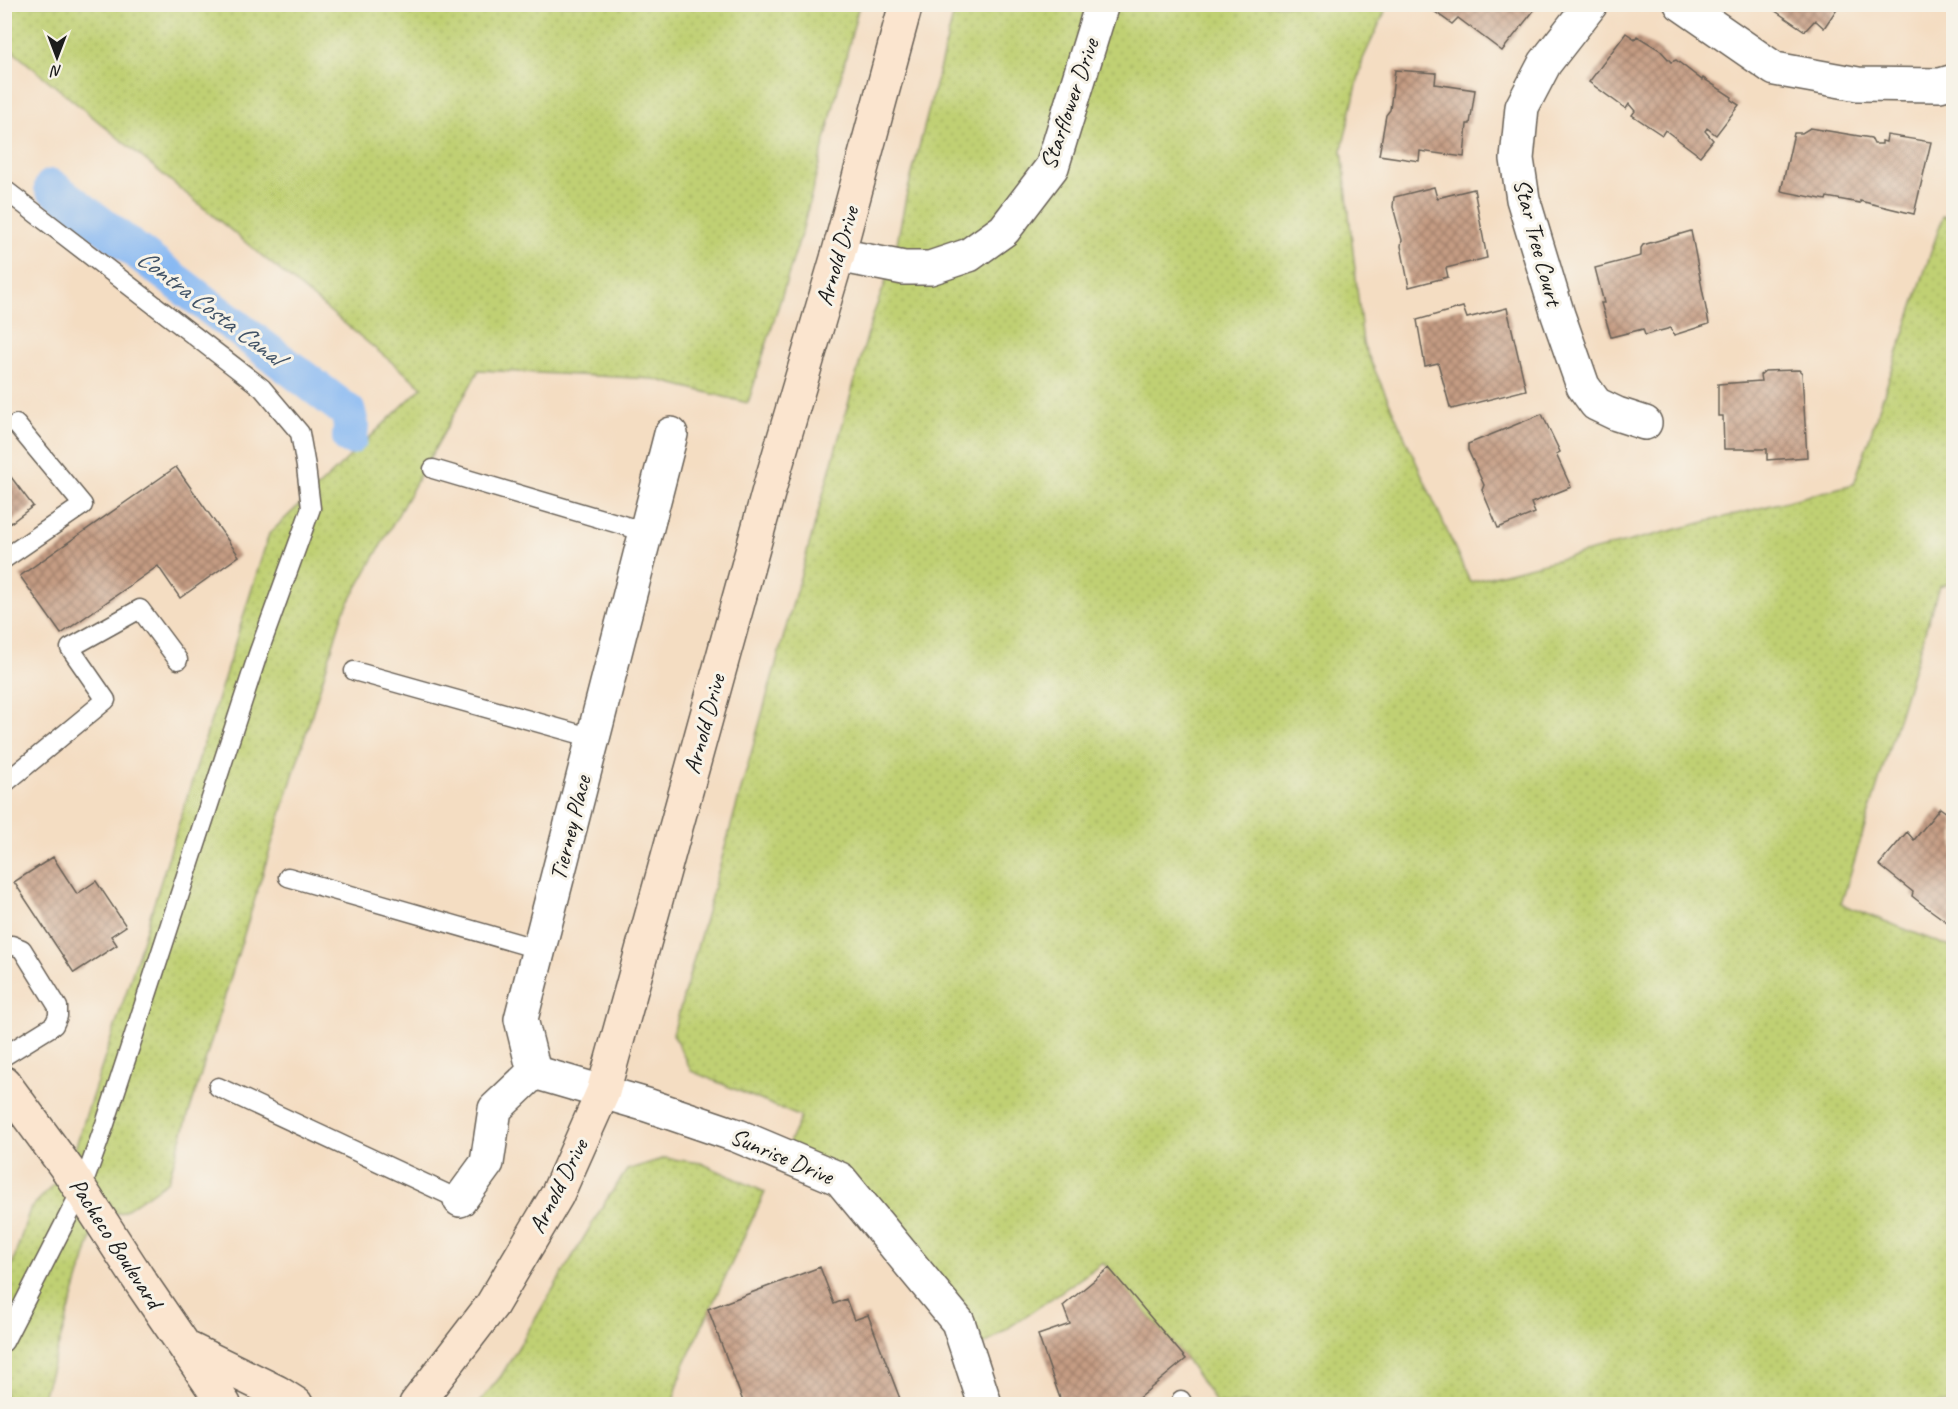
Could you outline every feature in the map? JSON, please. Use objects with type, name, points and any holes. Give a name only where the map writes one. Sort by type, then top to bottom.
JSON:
[{"type":"street","name":"Arnold Drive","points":[[416,1404],[498,1295],[557,1195],[603,1092],[775,468],[838,255],[906,4]]},
{"type":"street","name":"Starflower Drive","points":[[838,255],[904,268],[930,268],[969,255],[1004,230],[1052,167],[1102,4]]},
{"type":"street","name":"Star Tree Court","points":[[1591,4],[1545,63],[1522,107],[1517,159],[1523,199],[1558,315],[1583,386],[1596,404],[1645,423]]},
{"type":"street","points":[[1681,4],[1775,69],[1858,84],[1940,85],[1953,81]]},
{"type":"street","name":"Tierney Place","points":[[534,1072],[520,1019],[671,434]]},
{"type":"street","points":[[460,1200],[487,1163],[495,1109],[534,1072]]},
{"type":"street","name":"Sunrise Drive","points":[[534,1072],[738,1136],[840,1179],[958,1322],[985,1404]]},
{"type":"street","name":"Pacheco Boulevard","points":[[4,1083],[81,1191],[224,1404]]},
{"type":"street","points":[[185,1348],[277,1392],[296,1404]]},
{"type":"lane","points":[[4,189],[262,388],[300,433],[310,508],[258,654],[105,1124],[81,1191],[4,1342]]},
{"type":"lane","points":[[4,559],[83,505],[16,424]]},
{"type":"lane","points":[[433,469],[646,532]]},
{"type":"lane","points":[[4,784],[106,700],[70,648],[140,609],[178,660]]},
{"type":"lane","points":[[354,671],[593,738]]},
{"type":"lane","points":[[288,877],[538,950]]},
{"type":"lane","points":[[4,945],[12,945],[22,950],[58,1007],[58,1016],[54,1025],[4,1056]]},
{"type":"lane","points":[[218,1087],[460,1200]]},
{"type":"green space","points":[[5,5],[859,5],[803,228],[748,403],[654,379],[479,370],[343,613],[168,1181],[123,1212],[97,1218],[41,1404],[5,1404],[5,1287],[30,1209],[68,1170],[127,990],[269,534],[422,387],[5,45]]},
{"type":"green space","points":[[956,5],[1388,5],[1363,59],[1342,149],[1363,344],[1470,582],[1854,484],[1943,216],[1953,217],[1953,582],[1939,586],[1841,904],[1953,948],[1953,1404],[1217,1404],[1186,1359],[1103,1263],[969,1355],[840,1179],[783,1155],[801,1117],[691,1071],[673,1034],[873,315],[893,263],[906,197]]},
{"type":"green space","points":[[665,1158],[701,1163],[765,1192],[684,1365],[672,1404],[478,1404],[501,1376],[607,1199],[627,1170]]},
{"type":"building","points":[[1434,4],[1539,4],[1502,51],[1458,18],[1452,24],[1431,9]]},
{"type":"building","points":[[1765,4],[1840,4],[1824,28],[1815,20],[1805,31]]},
{"type":"building","points":[[1626,33],[1635,39],[1637,36],[1660,50],[1671,62],[1676,60],[1702,80],[1703,78],[1732,97],[1731,100],[1739,105],[1716,135],[1707,128],[1705,131],[1713,140],[1700,156],[1665,130],[1662,135],[1632,115],[1635,111],[1629,104],[1626,109],[1589,82]]},
{"type":"building","points":[[1395,70],[1436,73],[1435,84],[1475,90],[1470,124],[1467,124],[1464,157],[1420,151],[1419,161],[1379,155],[1386,115],[1390,110]]},
{"type":"building","points":[[1810,128],[1871,138],[1874,144],[1886,142],[1887,135],[1931,142],[1914,214],[1860,201],[1860,203],[1827,197],[1826,200],[1781,191],[1794,133],[1802,133]]},
{"type":"building","points":[[1434,187],[1437,198],[1474,189],[1487,258],[1446,268],[1448,277],[1409,287],[1401,246],[1402,240],[1393,207],[1394,197]]},
{"type":"building","points":[[1691,231],[1709,324],[1674,335],[1671,328],[1645,335],[1643,329],[1611,337],[1601,303],[1604,303],[1595,268],[1641,256],[1643,245]]},
{"type":"building","points":[[1463,307],[1467,318],[1507,308],[1526,390],[1452,409],[1450,407],[1438,363],[1425,366],[1417,320]]},
{"type":"building","points":[[1799,370],[1802,373],[1807,457],[1767,460],[1767,449],[1724,449],[1723,416],[1718,416],[1718,384],[1761,381],[1760,375],[1765,371]]},
{"type":"building","points":[[1542,414],[1560,452],[1556,454],[1571,487],[1531,503],[1535,513],[1498,528],[1482,490],[1484,485],[1468,450],[1468,444]]},
{"type":"building","points":[[176,467],[239,556],[180,598],[158,566],[61,634],[20,576]]},
{"type":"building","points":[[11,477],[33,506],[4,528],[4,482]]},
{"type":"building","points":[[1949,609],[1954,609],[1954,647],[1952,647]]},
{"type":"building","points":[[1940,808],[1954,818],[1954,927],[1912,896],[1913,892],[1879,865],[1907,832],[1914,840]]},
{"type":"building","points":[[53,857],[77,894],[96,881],[126,926],[111,936],[117,945],[74,973],[14,882]]},
{"type":"building","points":[[820,1267],[834,1304],[846,1299],[854,1320],[868,1315],[902,1404],[744,1404],[708,1309]]},
{"type":"building","points":[[1109,1268],[1186,1359],[1135,1401],[1136,1404],[1062,1404],[1038,1335],[1070,1324],[1063,1306]]},
{"type":"waterway","name":"Contra Costa Canal","points":[[52,187],[348,412],[351,425],[350,437]]}]
